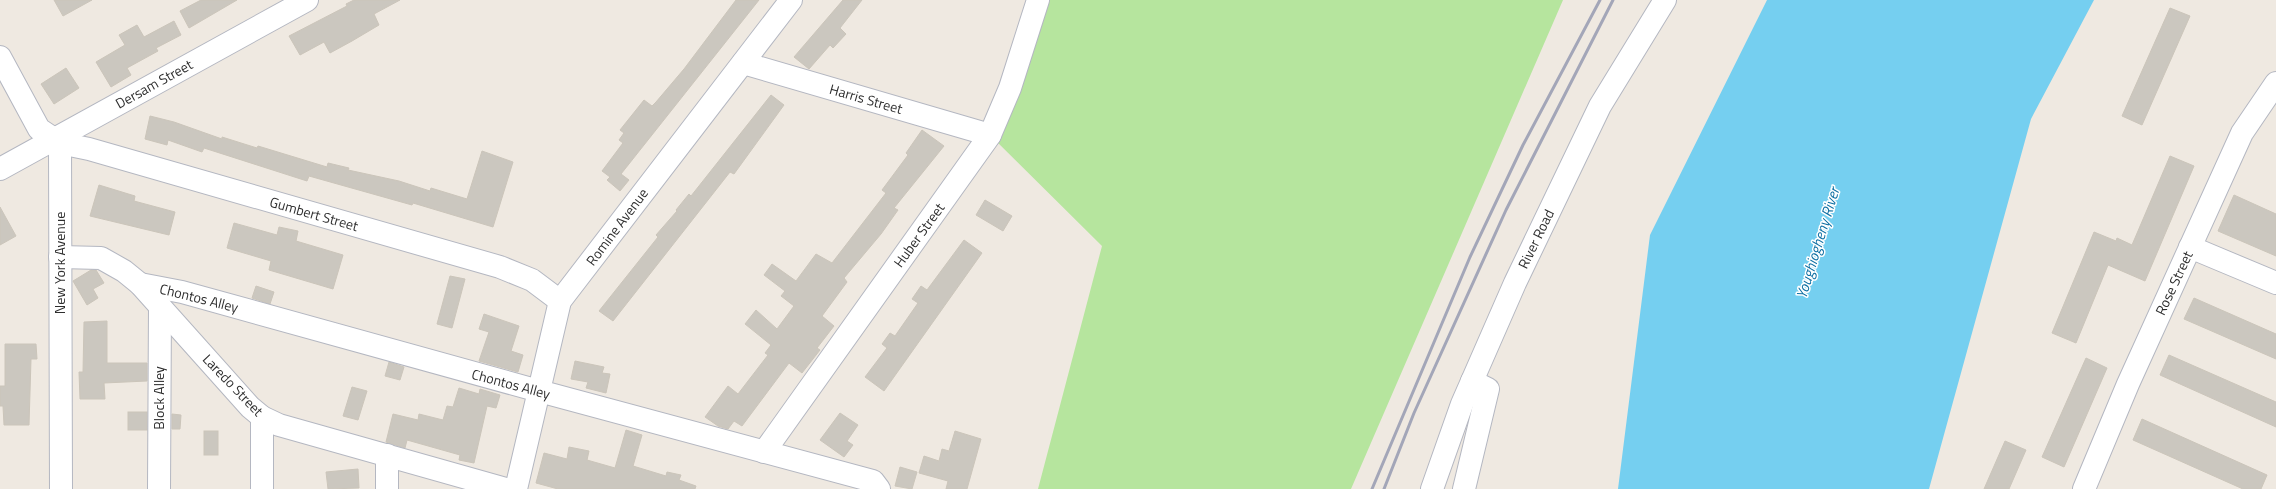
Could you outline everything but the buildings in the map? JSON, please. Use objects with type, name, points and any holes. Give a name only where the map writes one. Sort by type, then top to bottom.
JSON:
[{"type":"street","name":"Dersam Street","points":[[0,169],[56,141],[307,0]]},
{"type":"street","name":"Romine Avenue","points":[[516,489],[560,301],[791,0]]},
{"type":"street","name":"Huber Street","points":[[764,452],[990,136],[1010,88],[1038,0]]},
{"type":"street","name":"River Road","points":[[1432,489],[1472,381],[1515,283],[1600,106],[1665,0]]},
{"type":"street","points":[[0,57],[39,129],[56,141]]},
{"type":"street","name":"Harris Street","points":[[743,63],[990,136]]},
{"type":"street","name":"Rose Street","points":[[2084,489],[2128,384],[2242,133],[2276,83]]},
{"type":"street","name":"New York Avenue","points":[[56,141],[60,257],[61,489]]},
{"type":"street","name":"Gumbert Street","points":[[56,141],[90,149],[500,267],[532,280],[560,301]]},
{"type":"street","points":[[2190,247],[2276,284]]},
{"type":"street","name":"Laredo Street","points":[[60,257],[101,258],[124,271],[140,284],[250,407],[262,417],[279,425],[506,489]]},
{"type":"street","name":"Chontos Alley","points":[[140,284],[182,292],[539,391],[873,481],[880,489]]},
{"type":"street","name":"Block Alley","points":[[159,489],[160,306]]},
{"type":"street","points":[[1464,489],[1488,389],[1472,381]]},
{"type":"street","points":[[262,417],[262,489]]},
{"type":"street","points":[[387,455],[387,489]]},
{"type":"green space","points":[[1037,0],[1563,0],[1351,489],[1038,489],[1102,246],[990,135]]},
{"type":"water","name":"Youghiogheny River","points":[[1767,0],[2094,0],[2031,119],[1929,489],[1618,489],[1650,235]]},
{"type":"railway","points":[[1372,489],[1470,257],[1523,145],[1600,0]]},
{"type":"railway","points":[[1384,489],[1414,413],[1506,210],[1613,0]]}]
